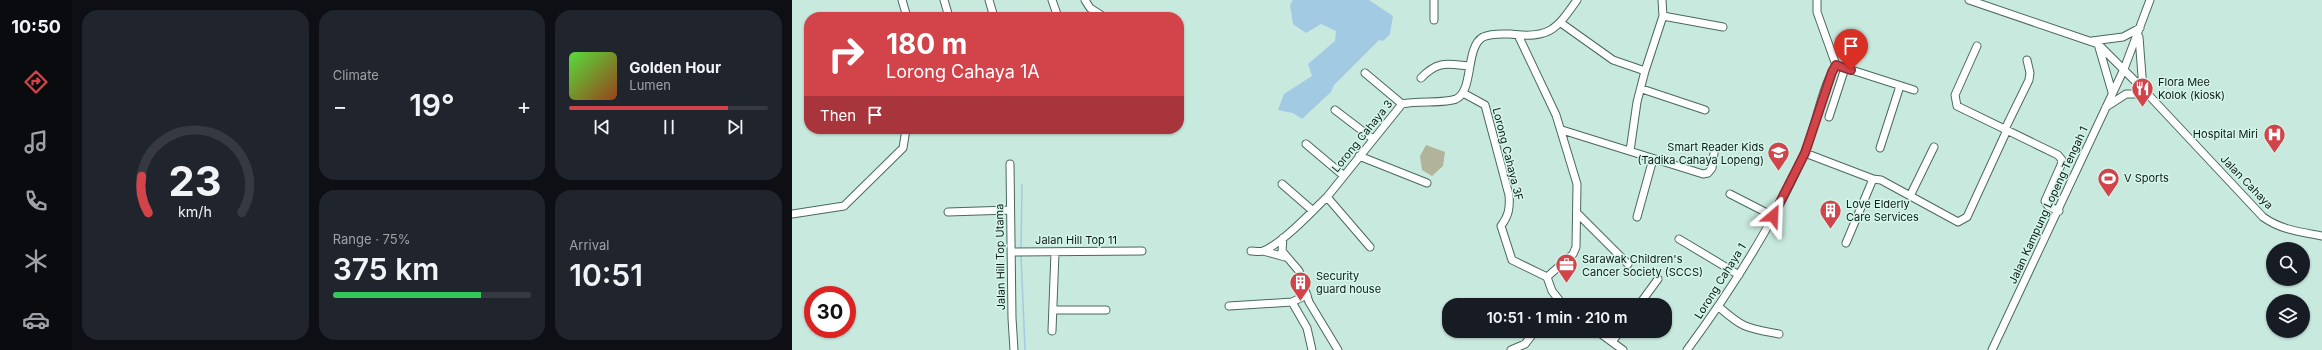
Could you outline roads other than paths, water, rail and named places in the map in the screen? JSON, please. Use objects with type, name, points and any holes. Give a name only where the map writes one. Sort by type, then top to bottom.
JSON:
[{"type":"street","points":[[902,0],[906,12]]},
{"type":"street","points":[[944,0],[948,12]]},
{"type":"street","points":[[989,0],[993,12]]},
{"type":"street","points":[[1052,0],[1056,12]]},
{"type":"street","points":[[1086,0],[1090,8],[1096,12]]},
{"type":"street","points":[[1434,0],[1434,20]]},
{"type":"street","points":[[1463,94],[1476,45],[1481,38],[1501,34],[1518,35],[1545,33],[1561,23],[1577,0]]},
{"type":"street","points":[[1630,151],[1637,102],[1642,89],[1645,71],[1663,16],[1662,0]]},
{"type":"street","points":[[1818,0],[1817,12],[1836,65],[1914,90]]},
{"type":"street","name":"Jalan Cahaya","points":[[1970,0],[2095,43],[2146,91],[2263,217],[2288,230],[2322,236]]},
{"type":"street","name":"Jalan Kampung Lopeng Tengah 1","points":[[1992,350],[2059,211],[2112,92],[2124,69],[2140,30],[2150,0]]},
{"type":"street","points":[[1663,16],[1723,27]]},
{"type":"street","points":[[1561,23],[1613,60],[1645,71]]},
{"type":"street","points":[[2105,108],[2126,94],[2146,91],[2140,30],[2123,37],[2095,43],[2112,92]]},
{"type":"street","points":[[1518,35],[1562,130],[1577,184],[1578,214],[1576,247],[1573,254],[1547,277],[1556,298]]},
{"type":"street","points":[[1977,46],[1955,95],[1955,102],[1960,108],[1980,115],[2006,130],[2058,155],[2062,160],[2045,201],[2048,206],[2059,211]]},
{"type":"street","points":[[1805,153],[1873,179],[1881,180],[1952,220],[1958,222],[1963,220],[1967,217],[2029,80],[2030,73],[2027,60]]},
{"type":"street","points":[[1421,78],[1431,68],[1442,64],[1470,66]]},
{"type":"street","name":"Lorong Cahaya 1","points":[[1687,350],[1719,307],[1773,216],[1805,153],[1828,80],[1836,65]]},
{"type":"street","points":[[1829,117],[1845,68]]},
{"type":"street","points":[[1365,73],[1402,104]]},
{"type":"street","points":[[1880,148],[1900,86]]},
{"type":"street","points":[[1642,89],[1705,110]]},
{"type":"street","name":"Lorong Cahaya 3","points":[[1263,251],[1283,238],[1327,197],[1402,104],[1416,101],[1451,100],[1457,99],[1463,94]]},
{"type":"street","name":"Lorong Cahaya 3F","points":[[1463,94],[1484,105],[1509,195],[1509,212],[1501,226],[1509,256],[1515,263],[1547,277]]},
{"type":"street","points":[[1335,110],[1373,139]]},
{"type":"street","points":[[1562,130],[1703,174],[1708,173],[1712,168],[1714,153]]},
{"type":"street","points":[[792,214],[844,206],[903,148],[905,134]]},
{"type":"street","points":[[1306,144],[1344,176]]},
{"type":"street","points":[[1910,196],[1934,147]]},
{"type":"street","points":[[1359,156],[1427,183]]},
{"type":"street","points":[[1637,217],[1653,159]]},
{"type":"street","name":"Jalan Hill Top Utama","points":[[1010,164],[1014,350]]},
{"type":"street","points":[[1846,244],[1873,179]]},
{"type":"street","points":[[1282,184],[1313,211]]},
{"type":"street","points":[[1730,194],[1773,216]]},
{"type":"street","points":[[1327,197],[1370,247]]},
{"type":"street","points":[[948,212],[1010,210]]},
{"type":"street","points":[[1578,214],[1628,264]]},
{"type":"street","points":[[1283,238],[1282,252],[1299,271],[1308,299],[1338,350]]},
{"type":"street","points":[[1679,239],[1739,275]]},
{"type":"street","name":"Jalan Hill Top 11","points":[[1011,252],[1142,251]]},
{"type":"street","points":[[1251,251],[1263,251],[1285,257]]},
{"type":"street","points":[[1052,331],[1054,310],[1055,252]]},
{"type":"street","points":[[1644,298],[1658,279]]},
{"type":"street","points":[[1229,306],[1294,304],[1308,299]]},
{"type":"street","points":[[1294,304],[1307,328],[1312,350]]},
{"type":"street","points":[[1719,307],[1740,325],[1748,329],[1779,334]]},
{"type":"street","points":[[1054,310],[1106,310]]},
{"type":"street","points":[[1511,350],[1525,344],[1530,338]]},
{"type":"street","points":[[1607,338],[1623,350]]},
{"type":"street","points":[[1612,342],[1615,338]]},
{"type":"water","points":[[1293,0],[1369,0],[1393,16],[1390,34],[1383,41],[1379,40],[1334,85],[1331,92],[1302,119],[1293,113],[1278,110],[1284,94],[1312,76],[1308,64],[1335,41],[1336,31],[1321,24],[1306,33],[1293,24],[1290,5]]},
{"type":"waterway","points":[[1021,247],[1022,184]]},
{"type":"waterway","points":[[1021,256],[1025,350]]},
{"type":"place","name":"Flora Mee Kolok (kiosk)","points":[[2142,108]]},
{"type":"place","name":"Hospital Miri","points":[[2274,154]]},
{"type":"place","name":"Smart Reader Kids (Tadika Cahaya Lopeng)","points":[[1779,172]]},
{"type":"place","name":"V Sports","points":[[2108,198]]},
{"type":"place","name":"Love Elderly Care Services","points":[[1830,230]]},
{"type":"place","name":"Sarawak Children's Cancer Society (SCCS)","points":[[1567,284]]},
{"type":"place","name":"Security guard house","points":[[1300,302]]}]
